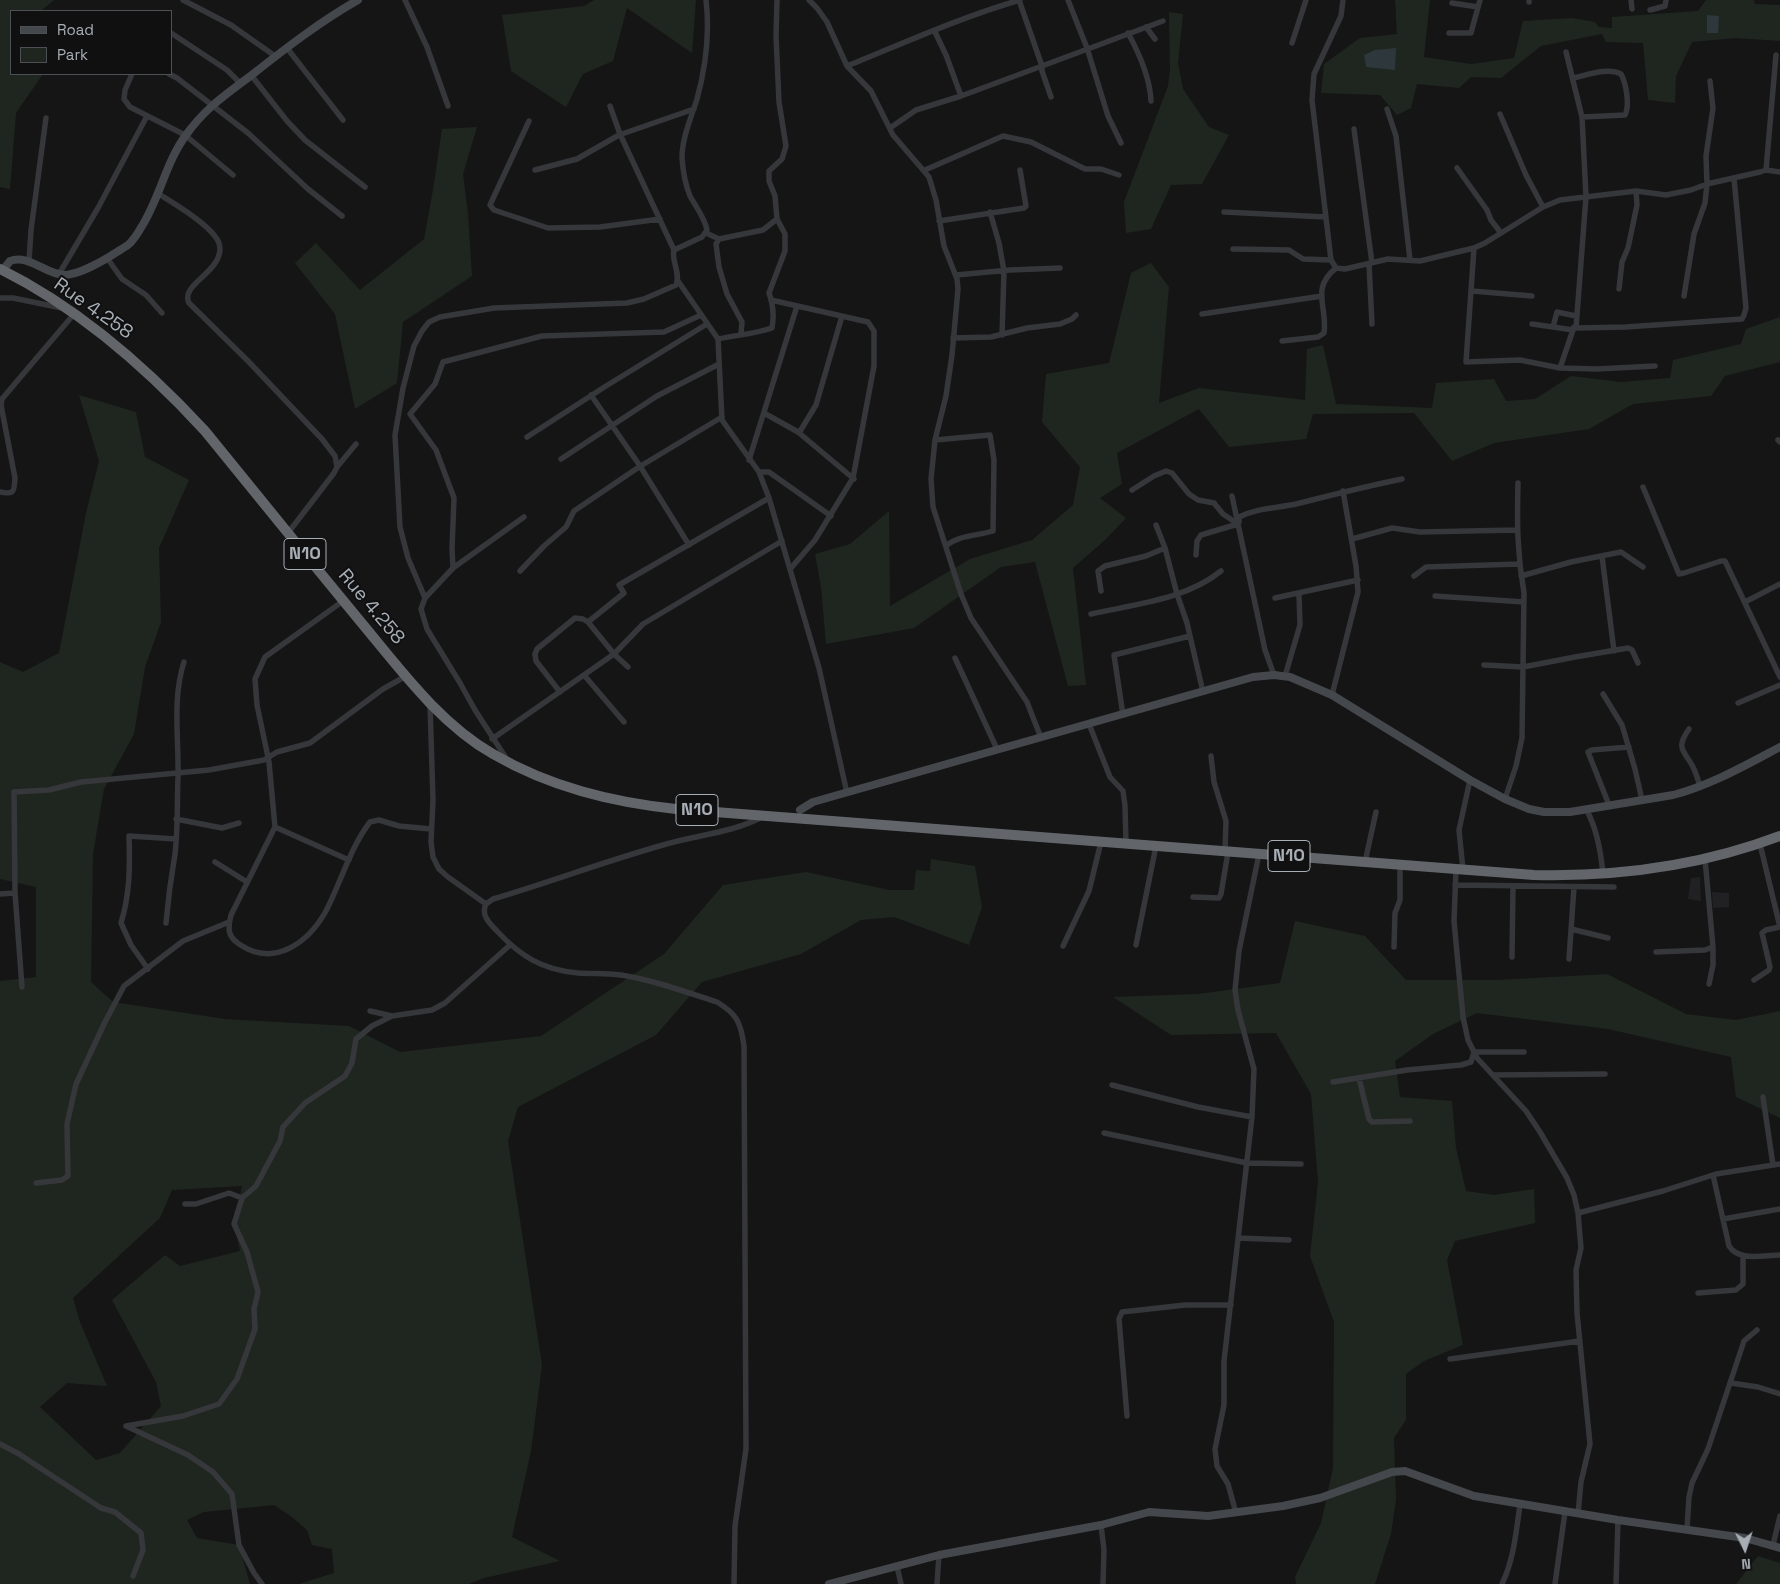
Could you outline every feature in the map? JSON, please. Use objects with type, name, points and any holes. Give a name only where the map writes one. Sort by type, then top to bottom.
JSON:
[{"type":"highway","name":"Rue 4.258","points":[[2,270],[70,311],[122,350],[178,402],[205,431],[406,676],[462,733],[493,754],[527,773],[584,793],[618,801],[676,809],[765,816],[797,814]]},
{"type":"highway","name":"N10","points":[[797,814],[1101,842],[1534,875],[1603,874],[1645,870],[1705,859],[1760,844],[1780,836]]},
{"type":"street","points":[[183,0],[231,25],[275,56]]},
{"type":"street","points":[[2,270],[14,260],[29,261],[59,274],[66,275],[78,272],[107,258],[128,244],[146,219],[159,194],[170,164],[185,136],[204,112],[275,56],[358,0]]},
{"type":"street","points":[[405,0],[427,47],[448,106]]},
{"type":"street","points":[[706,0],[708,46],[700,86],[683,143],[682,157],[684,176],[689,193],[707,227],[706,233]]},
{"type":"street","points":[[718,339],[741,334],[753,334],[772,328],[774,321],[769,293],[785,251],[785,234],[777,219],[775,196],[769,181],[769,171],[782,160],[786,146],[779,102],[776,36],[777,0]]},
{"type":"street","points":[[809,0],[827,22],[847,66],[871,91],[890,128],[902,146],[925,170],[933,187],[944,246],[956,276],[958,289],[946,396],[935,440],[931,479],[933,507],[971,618],[1028,702],[1040,738]]},
{"type":"street","points":[[847,66],[934,30],[1019,0],[1051,97]]},
{"type":"street","points":[[1068,0],[1087,48],[1108,116],[1121,143]]},
{"type":"street","points":[[1292,43],[1306,0]]},
{"type":"street","points":[[1336,268],[1331,260],[1312,100],[1314,74],[1341,16],[1343,0]]},
{"type":"street","points":[[1450,33],[1471,33],[1480,0]]},
{"type":"street","points":[[1631,0],[1632,9]]},
{"type":"street","points":[[1650,10],[1665,6],[1666,0]]},
{"type":"street","points":[[1452,2],[1478,7]]},
{"type":"street","points":[[890,128],[916,110],[962,96],[1163,21]]},
{"type":"street","points":[[1146,27],[1155,39]]},
{"type":"street","points":[[934,30],[962,96]]},
{"type":"street","points":[[172,33],[227,70],[240,83]]},
{"type":"street","points":[[1128,33],[1136,48],[1151,90],[1151,101]]},
{"type":"street","points":[[287,48],[342,120]]},
{"type":"street","points":[[1560,368],[1574,328],[1576,316],[1586,196],[1582,118],[1566,52]]},
{"type":"street","points":[[1766,170],[1776,55]]},
{"type":"street","points":[[1573,78],[1613,72],[1621,74],[1624,82],[1627,109],[1625,115],[1582,118]]},
{"type":"street","points":[[132,75],[125,90],[124,99],[130,107],[185,136],[234,175]]},
{"type":"street","points":[[171,75],[212,104],[248,133],[308,190],[342,216]]},
{"type":"street","points":[[251,75],[304,140],[365,187]]},
{"type":"street","points":[[1684,296],[1694,234],[1706,203],[1706,156],[1713,108],[1710,82]]},
{"type":"street","points":[[425,598],[408,558],[400,527],[395,435],[403,388],[414,346],[429,322],[440,317],[494,308],[628,303],[672,288],[678,281],[673,254],[674,250],[620,134],[610,106]]},
{"type":"street","points":[[535,170],[577,159],[620,134],[694,109]]},
{"type":"street","points":[[1388,109],[1396,136],[1410,260]]},
{"type":"street","points":[[1500,114],[1526,175],[1543,207]]},
{"type":"street","points":[[59,274],[98,208],[147,116]]},
{"type":"street","points":[[29,261],[31,230],[46,118]]},
{"type":"street","points":[[528,121],[490,205],[494,210],[548,228],[600,228],[660,219]]},
{"type":"street","points":[[1354,129],[1370,264],[1372,324]]},
{"type":"street","points":[[925,170],[1003,136],[1031,142],[1085,169],[1101,169],[1119,175]]},
{"type":"street","points":[[1457,168],[1487,210],[1491,220],[1501,234]]},
{"type":"street","points":[[939,221],[1024,208],[1026,206],[1020,170]]},
{"type":"street","points":[[1282,341],[1318,337],[1324,333],[1323,284],[1330,273],[1336,268],[1345,269],[1388,259],[1427,260],[1451,252],[1474,248],[1501,234],[1543,207],[1560,200],[1636,191],[1666,195],[1766,170],[1780,172]]},
{"type":"street","points":[[1532,324],[1577,329],[1600,329],[1742,319],[1746,308],[1734,178]]},
{"type":"street","points":[[1619,288],[1622,262],[1628,248],[1637,205],[1636,191]]},
{"type":"street","points":[[159,194],[187,212],[213,233],[219,244],[219,257],[216,264],[190,290],[187,296],[189,303],[248,361],[322,439],[335,456],[337,467]]},
{"type":"street","points":[[990,212],[1000,243],[1004,270],[1002,335]]},
{"type":"street","points":[[1224,212],[1326,217]]},
{"type":"street","points":[[674,250],[706,233],[719,238],[763,230],[777,219]]},
{"type":"street","points":[[719,238],[716,244],[719,267],[728,294],[742,322],[741,334]]},
{"type":"street","points":[[1474,248],[1466,362],[1520,360],[1560,368],[1597,370],[1655,366]]},
{"type":"street","points":[[1233,249],[1289,250],[1303,260],[1331,260]]},
{"type":"street","points":[[107,258],[122,279],[146,295],[162,313]]},
{"type":"street","points":[[956,276],[1004,270],[1060,268]]},
{"type":"street","points":[[678,281],[718,339],[722,417],[749,460],[759,472],[769,498],[819,668],[847,793]]},
{"type":"street","points":[[1472,291],[1532,296]]},
{"type":"street","points":[[1202,314],[1322,296]]},
{"type":"street","points":[[0,298],[13,298],[70,311],[2,399],[1,405],[15,478],[14,490],[12,492],[0,492]]},
{"type":"street","points":[[771,300],[868,322],[874,331],[874,366],[854,478],[815,540],[791,568]]},
{"type":"street","points":[[749,460],[797,306]]},
{"type":"street","points":[[1553,327],[1557,312],[1576,316]]},
{"type":"street","points":[[453,568],[454,498],[436,450],[410,414],[435,384],[443,362],[542,336],[664,332],[701,315]]},
{"type":"street","points":[[954,338],[1002,335],[1027,328],[1060,324],[1072,319],[1076,315]]},
{"type":"street","points":[[799,433],[816,405],[842,316]]},
{"type":"street","points":[[527,437],[591,395],[707,324]]},
{"type":"street","points":[[561,459],[657,396],[719,364]]},
{"type":"street","points":[[591,395],[640,466],[688,545]]},
{"type":"street","points":[[764,413],[799,433],[854,478]]},
{"type":"street","points":[[520,571],[566,527],[574,511],[640,466],[722,417]]},
{"type":"street","points":[[935,440],[990,434],[994,460],[993,531],[954,540],[946,546]]},
{"type":"street","points":[[288,533],[356,444]]},
{"type":"street","points":[[1132,490],[1166,471],[1172,473],[1189,494],[1198,500],[1214,503],[1223,514],[1238,524]]},
{"type":"street","points":[[759,472],[769,472],[831,516]]},
{"type":"street","points":[[1238,524],[1239,517],[1248,512],[1294,504],[1343,491],[1402,480]]},
{"type":"street","points":[[1505,800],[1516,766],[1522,738],[1524,602],[1516,530],[1518,483]]},
{"type":"street","points":[[1643,487],[1679,574],[1720,560],[1725,561],[1780,677]]},
{"type":"street","points":[[1332,695],[1357,598],[1358,580],[1343,491]]},
{"type":"street","points":[[1232,496],[1265,650],[1274,675]]},
{"type":"street","points":[[588,622],[624,593],[620,585],[769,498]]},
{"type":"street","points":[[508,762],[492,739],[427,629],[421,609],[425,598],[453,568],[524,517]]},
{"type":"street","points":[[1196,555],[1197,542],[1202,535],[1238,524]]},
{"type":"street","points":[[1156,525],[1165,548],[1176,594],[1190,636],[1202,692]]},
{"type":"street","points":[[1352,539],[1392,528],[1420,532],[1516,530]]},
{"type":"street","points":[[492,739],[614,654],[643,624],[782,541]]},
{"type":"street","points":[[1101,591],[1098,571],[1105,566],[1146,556],[1165,548]]},
{"type":"street","points":[[1521,576],[1571,562],[1621,552],[1643,567]]},
{"type":"street","points":[[1602,556],[1614,650]]},
{"type":"street","points":[[1414,576],[1426,566],[1519,564]]},
{"type":"street","points":[[1091,614],[1195,588],[1221,571]]},
{"type":"street","points":[[1275,598],[1358,580]]},
{"type":"street","points":[[1745,602],[1780,584]]},
{"type":"street","points":[[1286,676],[1300,625],[1299,594]]},
{"type":"street","points":[[1435,596],[1524,602]]},
{"type":"street","points":[[343,601],[265,657],[255,679],[257,705],[268,758],[275,827],[229,922],[229,935],[236,943],[261,955],[286,951],[312,930],[325,912],[349,860],[370,822],[383,820],[399,826],[431,829]]},
{"type":"street","points":[[560,692],[536,660],[535,654],[537,649],[574,618],[588,622],[614,654],[628,667]]},
{"type":"street","points":[[1123,715],[1114,655],[1190,636]]},
{"type":"street","points":[[1484,665],[1524,668],[1614,650],[1630,649],[1638,663]]},
{"type":"street","points":[[955,658],[997,749]]},
{"type":"street","points":[[166,923],[176,840],[179,676],[184,662]]},
{"type":"street","points":[[584,675],[624,722]]},
{"type":"street","points":[[797,814],[813,802],[1253,677],[1274,675],[1303,681],[1332,695],[1505,800],[1529,809],[1544,812],[1570,812],[1673,795],[1700,786],[1780,747]]},
{"type":"street","points":[[22,987],[16,893],[14,792],[49,790],[81,782],[208,770],[268,758],[284,750],[310,743],[383,689],[406,676]]},
{"type":"street","points":[[1738,703],[1780,685]]},
{"type":"street","points":[[1603,694],[1622,725],[1642,800]]},
{"type":"street","points":[[430,702],[433,857],[439,869],[448,877],[486,904]]},
{"type":"street","points":[[1088,724],[1110,777],[1123,791],[1126,806],[1126,843]]},
{"type":"street","points":[[1689,729],[1681,746],[1682,753],[1694,768],[1700,786]]},
{"type":"street","points":[[1609,805],[1588,752],[1592,750],[1629,747]]},
{"type":"street","points":[[1193,897],[1219,898],[1227,852],[1226,821],[1214,782],[1211,756]]},
{"type":"street","points":[[1470,780],[1459,830],[1460,869],[1455,886],[1454,921],[1463,1017],[1468,1040],[1477,1058],[1526,1111],[1540,1132],[1567,1178],[1574,1195],[1578,1213],[1581,1248],[1576,1266],[1576,1314],[1590,1444],[1581,1482],[1578,1514]]},
{"type":"street","points":[[1586,809],[1591,818],[1601,857],[1603,874]]},
{"type":"street","points":[[1365,862],[1376,812]]},
{"type":"street","points":[[734,1584],[735,1526],[746,1449],[744,1046],[742,1030],[735,1016],[717,1002],[620,975],[558,970],[540,965],[510,945],[487,920],[484,912],[486,904],[493,899],[547,884],[651,848],[740,827],[765,816]]},
{"type":"street","points":[[176,819],[222,828],[239,823]]},
{"type":"street","points":[[275,827],[349,860]]},
{"type":"street","points":[[148,969],[131,945],[121,923],[127,898],[130,865],[129,836],[176,840]]},
{"type":"street","points":[[1063,946],[1089,891],[1101,842]]},
{"type":"street","points":[[1754,980],[1769,970],[1770,967],[1762,933],[1766,930],[1780,927],[1760,844]]},
{"type":"street","points":[[1136,945],[1156,846]]},
{"type":"street","points":[[1236,1513],[1228,1484],[1217,1466],[1215,1449],[1224,1405],[1224,1368],[1252,1117],[1254,1069],[1238,1010],[1235,990],[1239,951],[1259,854]]},
{"type":"street","points":[[1705,859],[1713,947],[1713,965],[1709,984]]},
{"type":"street","points":[[215,862],[247,882]]},
{"type":"street","points":[[1394,947],[1395,913],[1400,900],[1400,865]]},
{"type":"street","points":[[1455,886],[1614,887]]},
{"type":"street","points":[[1512,957],[1513,886]]},
{"type":"street","points":[[1569,959],[1574,887]]},
{"type":"street","points":[[0,894],[16,893]]},
{"type":"street","points":[[36,1183],[62,1180],[68,1176],[67,1124],[76,1084],[124,986],[183,941],[229,922]]},
{"type":"street","points":[[1571,929],[1608,938]]},
{"type":"street","points":[[262,1584],[239,1544],[232,1494],[213,1472],[188,1455],[126,1426],[183,1416],[219,1404],[237,1379],[255,1329],[254,1309],[258,1292],[247,1252],[234,1224],[242,1198],[256,1186],[280,1141],[283,1127],[305,1104],[346,1076],[352,1063],[356,1039],[372,1026],[392,1016],[432,1010],[445,1003],[510,945]]},
{"type":"street","points":[[1656,952],[1705,950],[1713,947]]},
{"type":"street","points":[[370,1011],[392,1016]]},
{"type":"street","points":[[1474,1052],[1524,1052]]},
{"type":"street","points":[[1333,1082],[1408,1070],[1460,1065],[1470,1062],[1474,1052]]},
{"type":"street","points":[[1493,1075],[1605,1074]]},
{"type":"street","points":[[1359,1078],[1369,1119],[1372,1122],[1410,1121]]},
{"type":"street","points":[[1112,1085],[1198,1107],[1252,1117]]},
{"type":"street","points":[[1578,1213],[1663,1191],[1713,1175],[1777,1165],[1763,1097]]},
{"type":"street","points":[[1104,1133],[1247,1163],[1301,1164]]},
{"type":"street","points":[[1713,1175],[1729,1246],[1732,1251],[1743,1256],[1780,1255]]},
{"type":"street","points":[[185,1204],[196,1204],[229,1193],[242,1198]]},
{"type":"street","points":[[1723,1219],[1780,1209]]},
{"type":"street","points":[[1238,1238],[1289,1240]]},
{"type":"street","points":[[1698,1293],[1736,1290],[1740,1287],[1743,1284],[1743,1256]]},
{"type":"street","points":[[1127,1416],[1119,1319],[1122,1312],[1185,1305],[1231,1305]]},
{"type":"street","points":[[1687,1529],[1692,1483],[1708,1449],[1744,1341],[1757,1330]]},
{"type":"street","points":[[1450,1359],[1580,1341]]},
{"type":"street","points":[[1731,1383],[1758,1387],[1780,1394]]},
{"type":"street","points":[[0,1444],[19,1454],[101,1508],[114,1512],[141,1533],[143,1550],[133,1576]]},
{"type":"street","points":[[829,1584],[939,1555],[1101,1525],[1149,1512],[1193,1516],[1236,1513],[1310,1500],[1372,1478],[1399,1471],[1406,1471],[1474,1496],[1565,1512],[1745,1538],[1777,1547],[1780,1516]]},
{"type":"street","points":[[1502,1584],[1514,1549],[1520,1505]]},
{"type":"street","points":[[1555,1584],[1565,1512]]},
{"type":"street","points":[[1616,1584],[1618,1520]]},
{"type":"street","points":[[1101,1525],[1104,1550],[1103,1584]]},
{"type":"street","points":[[937,1584],[939,1555]]},
{"type":"street","points":[[897,1566],[901,1584]]},
{"type":"shaded area","points":[[1707,15],[1719,16],[1718,33],[1707,33]]},
{"type":"shaded area","points":[[1396,48],[1395,70],[1366,67],[1364,55],[1375,50]]},
{"type":"shaded area","points":[[1700,877],[1701,901],[1688,899],[1691,878]]},
{"type":"shaded area","points":[[1712,892],[1729,893],[1729,907],[1713,908]]},
{"type":"green space","points":[[0,0],[54,0],[42,10],[10,10],[10,75],[42,75],[16,113],[10,189],[0,187]]},
{"type":"green space","points":[[594,0],[696,0],[692,53],[627,8],[613,61],[583,74],[566,107],[511,71],[502,15],[584,6]]},
{"type":"green space","points":[[1395,0],[1430,0],[1424,57],[1471,64],[1514,58],[1523,21],[1572,18],[1595,22],[1599,27],[1612,28],[1612,17],[1698,11],[1706,0],[1754,0],[1755,4],[1780,5],[1780,41],[1736,38],[1692,42],[1676,76],[1675,103],[1648,100],[1643,43],[1606,42],[1602,34],[1541,46],[1501,78],[1471,77],[1459,88],[1417,84],[1411,108],[1397,115],[1380,95],[1321,93],[1324,64],[1360,38],[1397,34]]},
{"type":"green space","points":[[1169,12],[1183,14],[1178,63],[1183,89],[1209,127],[1229,135],[1202,184],[1171,185],[1151,229],[1126,233],[1124,202],[1168,86],[1170,70]]},
{"type":"green space","points":[[477,127],[463,174],[472,276],[403,322],[397,383],[355,409],[335,314],[295,263],[316,243],[360,290],[424,239],[442,129]]},
{"type":"green space","points":[[1151,263],[1169,287],[1159,403],[1199,388],[1305,400],[1307,349],[1323,345],[1336,404],[1432,408],[1436,383],[1494,379],[1506,401],[1535,399],[1571,376],[1621,382],[1670,378],[1673,360],[1741,344],[1746,329],[1780,317],[1780,362],[1725,376],[1711,396],[1633,404],[1589,429],[1494,443],[1452,461],[1414,413],[1313,414],[1306,439],[1229,447],[1199,409],[1117,453],[1122,484],[1100,498],[1126,518],[1105,540],[1073,568],[1086,685],[1068,686],[1035,562],[1001,567],[914,628],[826,644],[821,587],[815,554],[850,544],[889,511],[890,606],[970,559],[1032,540],[1073,505],[1080,467],[1042,422],[1046,374],[1109,363],[1131,273]]},
{"type":"green space","points":[[79,395],[136,412],[145,457],[189,480],[159,548],[161,622],[145,667],[134,734],[104,789],[93,854],[91,982],[113,1002],[225,1019],[349,1026],[400,1052],[541,1036],[664,954],[723,885],[806,872],[889,890],[914,890],[916,870],[930,871],[931,859],[975,866],[982,907],[969,945],[894,917],[861,920],[801,954],[702,982],[656,1035],[518,1107],[508,1141],[542,1365],[531,1451],[512,1537],[560,1561],[484,1578],[469,1584],[299,1584],[334,1573],[332,1549],[312,1545],[307,1530],[274,1505],[204,1512],[187,1520],[197,1538],[239,1545],[250,1584],[0,1584],[0,981],[36,977],[36,887],[0,879],[0,662],[23,672],[59,653],[86,513],[99,461]],"holes":[[[242,1186],[234,1224],[240,1251],[180,1266],[165,1255],[112,1300],[156,1382],[161,1406],[120,1453],[96,1460],[40,1407],[67,1383],[107,1386],[80,1322],[73,1298],[160,1218],[172,1190]]]},
{"type":"green space","points":[[1295,921],[1365,936],[1406,980],[1498,980],[1607,974],[1686,1014],[1736,1020],[1780,1011],[1780,1118],[1736,1097],[1731,1057],[1608,1029],[1477,1013],[1433,1034],[1395,1061],[1400,1097],[1452,1101],[1456,1148],[1466,1191],[1494,1195],[1534,1189],[1535,1223],[1455,1241],[1447,1260],[1463,1345],[1424,1361],[1406,1374],[1406,1420],[1394,1438],[1396,1500],[1391,1534],[1375,1584],[1296,1584],[1295,1577],[1321,1523],[1333,1468],[1334,1322],[1310,1256],[1318,1182],[1311,1094],[1276,1033],[1171,1035],[1113,997],[1198,994],[1280,983]]},
{"type":"green space","points":[[1758,1556],[1780,1563],[1780,1584],[1736,1584]]}]
